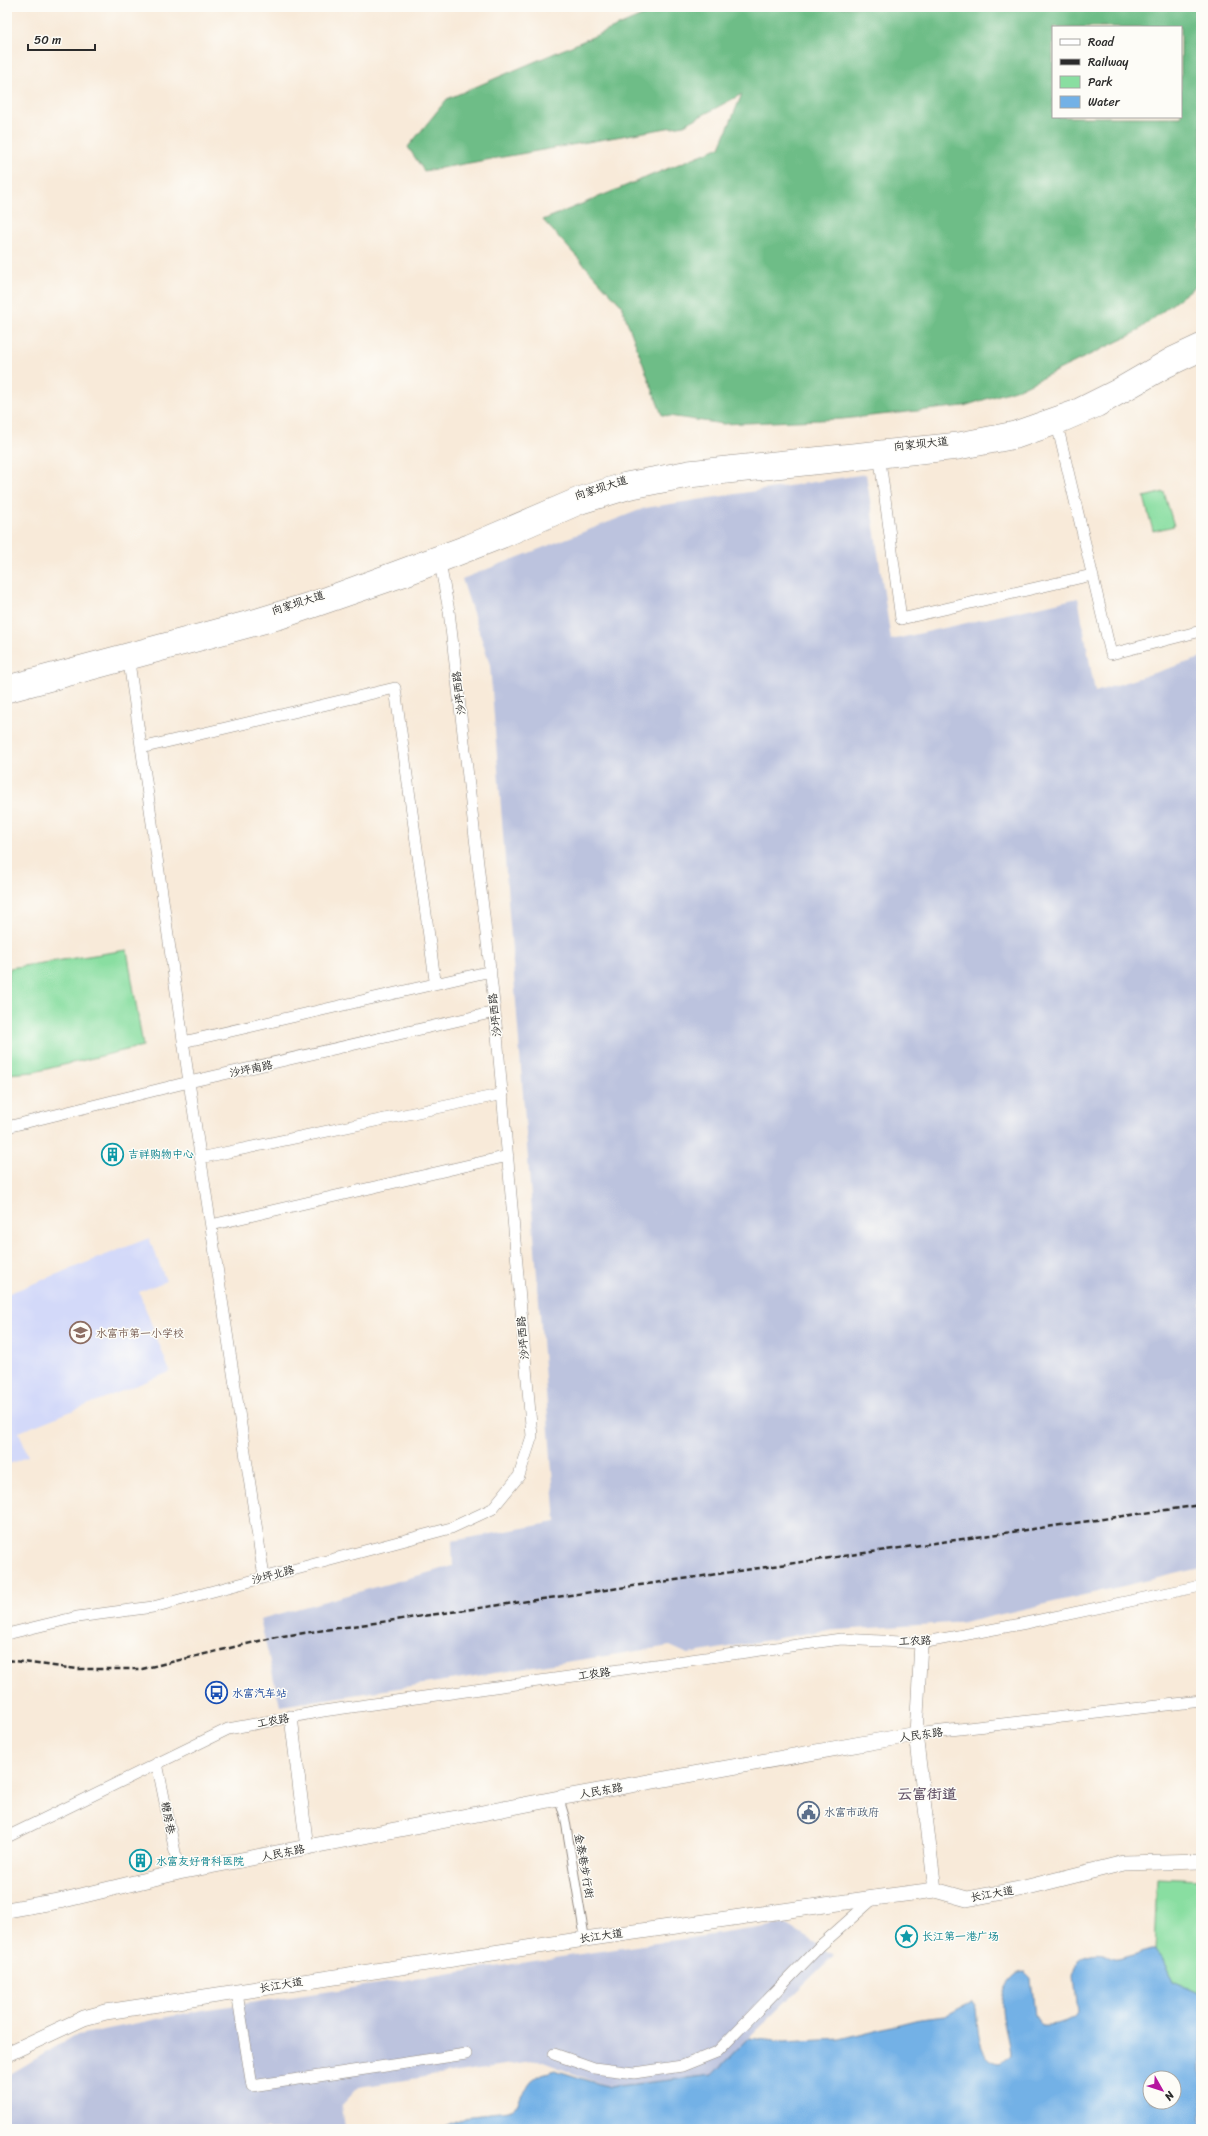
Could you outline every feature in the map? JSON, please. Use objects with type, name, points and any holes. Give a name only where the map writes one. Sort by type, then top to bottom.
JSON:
[{"type":"main road","name":"向家坝大道","points":[[7,683],[282,622],[439,560],[582,506],[639,489],[689,480],[880,454],[978,450],[1017,441],[1056,422],[1094,398],[1162,359],[1201,341]]},
{"type":"main road","name":"向家坝大道","points":[[1056,422],[1099,409],[1167,370],[1201,354]]},
{"type":"main road","name":"向家坝大道","points":[[7,695],[128,657]]},
{"type":"main road","name":"人民东路","points":[[7,1910],[64,1900],[179,1872],[559,1798],[916,1734]]},
{"type":"main road","name":"长江大道","points":[[7,2054],[84,2018],[106,2012],[585,1939],[874,1898],[936,1890],[967,1899],[1024,1888],[1124,1863],[1201,1861]]},
{"type":"street","points":[[1056,422],[1112,654],[1201,631]]},
{"type":"street","points":[[880,454],[901,619],[1092,575]]},
{"type":"street","name":"沙坪西路","points":[[439,560],[449,611],[491,971],[503,1094],[532,1436],[519,1476]]},
{"type":"street","points":[[128,657],[200,1158],[264,1577]]},
{"type":"street","points":[[141,748],[395,688],[435,980]]},
{"type":"street","points":[[183,1042],[491,971]]},
{"type":"street","name":"沙坪南路","points":[[7,1127],[189,1082],[495,1012]]},
{"type":"street","points":[[200,1158],[503,1094]]},
{"type":"street","points":[[211,1225],[508,1156]]},
{"type":"street","name":"沙坪北路","points":[[7,1634],[77,1617],[152,1607],[451,1528],[492,1509],[519,1476]]},
{"type":"street","name":"工农路","points":[[7,1837],[228,1729],[323,1711],[841,1639],[921,1643],[1026,1623],[1201,1586]]},
{"type":"street","points":[[921,1643],[916,1734],[936,1890]]},
{"type":"street","name":"人民东路","points":[[916,1734],[1201,1701]]},
{"type":"street","points":[[291,1717],[307,1848]]},
{"type":"street","name":"糖房巷","points":[[157,1763],[179,1872]]},
{"type":"street","name":"金泰巷步行街","points":[[559,1798],[565,1818],[585,1939]]},
{"type":"street","points":[[554,2054],[594,2068],[634,2073],[682,2066],[718,2052],[820,1946],[874,1898]]},
{"type":"street","points":[[237,1992],[252,2086],[466,2054]]},
{"type":"shaded area","points":[[866,474],[891,640],[1078,598],[1095,692],[1201,658],[1201,1568],[967,1622],[821,1631],[688,1654],[670,1646],[280,1706],[260,1619],[453,1566],[452,1541],[556,1522],[490,665],[462,579],[645,508]]},
{"type":"shaded area","name":"水富市第一小学校","points":[[149,1238],[166,1281],[139,1292],[170,1372],[19,1432],[28,1456],[7,1465],[7,1294]]},
{"type":"shaded area","points":[[785,1924],[834,1955],[747,2039],[714,2075],[609,2087],[538,2060],[359,2087],[341,2106],[344,2129],[7,2129],[7,2076],[74,2036],[202,2010]]},
{"type":"green space","points":[[663,7],[1201,7],[1201,282],[1133,334],[1021,388],[964,406],[842,419],[723,424],[662,415],[621,305],[543,220],[720,147],[742,94],[684,125],[424,171],[408,147],[447,99]]},
{"type":"green space","points":[[1164,492],[1174,526],[1153,531],[1144,497]]},
{"type":"green space","points":[[127,950],[143,1046],[34,1072],[7,1074],[7,984],[10,968]]},
{"type":"green space","points":[[1158,1878],[1201,1880],[1201,1994],[1172,1981],[1162,1958],[1155,1950]]},
{"type":"water","points":[[1155,1950],[1162,1958],[1172,1981],[1201,1994],[1201,2129],[442,2129],[471,2115],[509,2111],[517,2105],[522,2094],[532,2081],[541,2074],[555,2070],[609,2087],[713,2075],[749,2038],[784,2042],[840,2039],[919,2019],[946,2016],[972,2002],[976,2008],[978,2033],[983,2049],[992,2061],[1000,2063],[1010,2056],[1003,2016],[1003,1996],[1006,1987],[1016,1974],[1025,1972],[1031,1978],[1035,2016],[1041,2025],[1050,2025],[1071,2019],[1078,2013],[1074,1977],[1077,1960],[1086,1955],[1097,1953],[1114,1959]]},
{"type":"railway","points":[[7,1660],[77,1669],[142,1669],[276,1637],[1201,1505]]},
{"type":"place","name":"吉祥购物中心","points":[[112,1154]]},
{"type":"place","name":"水富市第一小学校","points":[[81,1333]]},
{"type":"place","name":"水富汽车站","points":[[216,1693]]},
{"type":"place","name":"水富市政府","points":[[808,1812]]},
{"type":"place","name":"水富友好骨科医院","points":[[141,1861]]},
{"type":"place","name":"长江第一港广场","points":[[907,1936]]},
{"type":"district","name":"云富街道","points":[[927,1794]]}]
